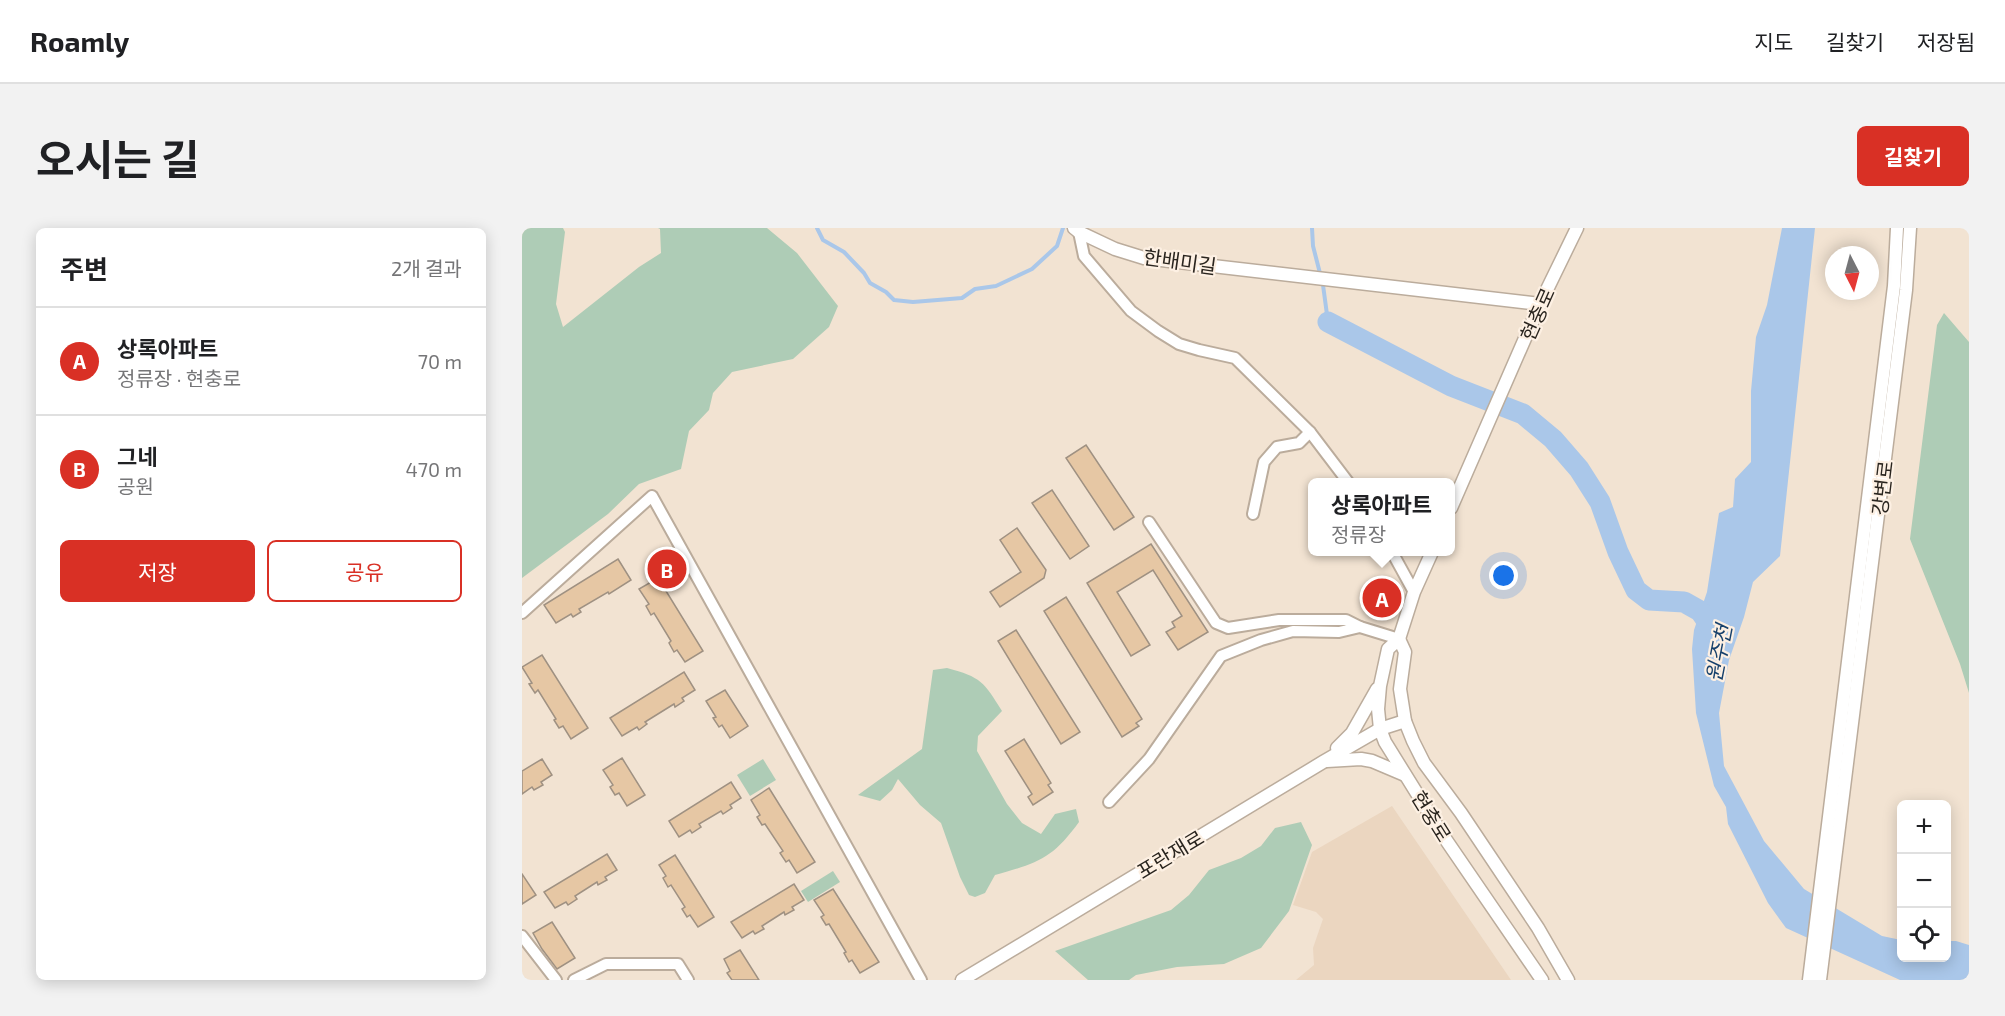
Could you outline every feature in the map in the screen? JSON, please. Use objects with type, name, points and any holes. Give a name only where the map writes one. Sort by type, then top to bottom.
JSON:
[{"type":"street","name":"현충로","points":[[1455,499],[1540,304],[1577,228]]},
{"type":"street","name":"강변로","points":[[1809,980],[1894,286],[1897,228]]},
{"type":"street","name":"강변로","points":[[1820,980],[1906,290],[1910,228]]},
{"type":"street","name":"한배미길","points":[[1076,230],[1115,249],[1144,258],[1540,304]]},
{"type":"street","points":[[1076,230],[1084,256],[1131,310],[1179,344],[1199,351],[1235,358],[1310,432],[1344,478]]},
{"type":"street","points":[[1253,514],[1264,462],[1277,447],[1299,443],[1310,432]]},
{"type":"street","points":[[522,613],[652,496],[921,980]]},
{"type":"street","points":[[1149,522],[1216,624],[1228,628],[1279,620],[1318,618],[1346,620],[1360,627],[1399,639]]},
{"type":"street","points":[[1394,556],[1414,592]]},
{"type":"street","name":"현충로","points":[[1430,556],[1414,592],[1399,639],[1388,649],[1380,686],[1378,709],[1380,729],[1385,742],[1444,837],[1542,980]]},
{"type":"street","points":[[1109,802],[1149,759],[1221,656],[1261,640],[1293,631],[1339,632],[1360,627]]},
{"type":"street","name":"현충로","points":[[1399,639],[1405,652],[1400,689],[1405,721],[1424,763],[1538,928],[1568,980]]},
{"type":"street","points":[[1323,762],[1352,733],[1380,686]]},
{"type":"street","name":"포란재로","points":[[962,980],[1323,762],[1380,729],[1405,721]]},
{"type":"street","points":[[1323,762],[1361,759],[1372,761],[1405,775]]},
{"type":"street","points":[[522,936],[556,980]]},
{"type":"street","points":[[574,980],[606,964],[678,964],[688,980]]},
{"type":"shaded area","points":[[1392,806],[1511,980],[1296,980],[1314,965],[1313,948],[1323,919],[1316,912],[1293,905],[1312,852]]},
{"type":"green space","points":[[522,228],[563,228],[565,232],[556,304],[563,327],[639,267],[661,253],[660,229],[658,228],[767,228],[797,253],[838,306],[829,327],[793,359],[732,372],[713,393],[709,410],[689,431],[681,469],[639,484],[608,514],[522,578]]},
{"type":"green space","points":[[1944,313],[1969,342],[1969,693],[1960,664],[1910,539],[1937,325]]},
{"type":"green space","points":[[666,553],[676,570],[663,577],[654,560]]},
{"type":"green space","points":[[947,668],[975,678],[991,693],[1002,711],[978,736],[977,751],[1007,804],[1022,823],[1041,834],[1055,814],[1076,809],[1079,822],[1052,852],[1033,863],[995,875],[985,893],[975,897],[969,895],[960,877],[941,823],[920,805],[898,779],[892,790],[880,801],[858,795],[922,749],[933,670]]},
{"type":"green space","points":[[763,759],[776,780],[750,796],[737,775]]},
{"type":"green space","points":[[1301,822],[1312,845],[1289,911],[1261,948],[1224,964],[1177,967],[1136,975],[1129,980],[1088,980],[1055,951],[1171,910],[1189,895],[1209,870],[1241,858],[1261,846],[1275,828]]},
{"type":"green space","points":[[833,871],[840,882],[808,902],[801,891]]},
{"type":"water","name":"원주천","points":[[1782,228],[1815,228],[1780,556],[1753,582],[1729,660],[1719,713],[1724,766],[1764,841],[1804,889],[1882,936],[1897,939],[1897,962],[1951,962],[1951,941],[1969,945],[1969,980],[1900,980],[1786,928],[1768,903],[1728,824],[1726,807],[1714,786],[1696,713],[1692,649],[1694,630],[1707,592],[1719,513],[1733,507],[1735,479],[1751,462],[1751,391],[1756,337],[1767,305]]},
{"type":"building","points":[[1086,445],[1134,517],[1114,530],[1066,458]]},
{"type":"building","points":[[1052,490],[1089,546],[1070,559],[1032,503]]},
{"type":"building","points":[[1017,528],[1046,570],[1044,578],[1000,607],[990,592],[1021,572],[1000,540]]},
{"type":"building","points":[[1151,544],[1208,632],[1178,650],[1166,632],[1175,627],[1172,622],[1182,616],[1153,570],[1117,592],[1150,645],[1131,656],[1087,583]]},
{"type":"building","points":[[618,559],[631,580],[579,609],[581,612],[573,617],[571,614],[556,623],[544,605]]},
{"type":"building","points":[[658,578],[703,651],[685,662],[677,650],[674,652],[669,643],[671,641],[654,613],[651,615],[646,606],[649,604],[639,589]]},
{"type":"building","points":[[1066,597],[1142,719],[1136,723],[1139,726],[1122,737],[1044,611]]},
{"type":"building","points":[[1016,630],[1080,732],[1061,744],[998,641]]},
{"type":"building","points":[[542,655],[588,728],[571,739],[563,726],[559,728],[538,690],[535,693],[522,667]]},
{"type":"building","points":[[684,672],[695,690],[682,698],[684,701],[675,707],[674,704],[645,722],[647,724],[639,730],[637,727],[622,736],[610,718]]},
{"type":"building","points":[[725,690],[748,726],[730,738],[722,725],[719,727],[713,718],[716,717],[706,701]]},
{"type":"building","points":[[1024,739],[1051,783],[1048,785],[1053,792],[1033,805],[1028,797],[1032,794],[1005,751]]},
{"type":"building","points":[[622,758],[645,795],[627,806],[619,793],[615,795],[610,787],[613,785],[603,770]]},
{"type":"building","points":[[542,759],[552,775],[541,782],[543,785],[534,790],[532,787],[522,794],[522,771]]},
{"type":"building","points":[[731,782],[741,798],[730,805],[732,808],[723,814],[721,811],[699,824],[701,827],[692,833],[690,830],[679,837],[669,821]]},
{"type":"building","points":[[769,788],[815,862],[797,873],[789,860],[786,862],[780,853],[783,851],[765,824],[762,825],[757,817],[760,815],[751,800]]},
{"type":"building","points":[[607,854],[617,870],[605,877],[607,880],[598,885],[597,882],[575,896],[577,899],[568,905],[566,902],[555,908],[544,892]]},
{"type":"building","points":[[675,855],[714,917],[698,927],[690,915],[687,917],[682,909],[685,907],[671,885],[668,887],[663,878],[666,876],[659,865]]},
{"type":"building","points":[[522,874],[536,895],[522,904]]},
{"type":"building","points":[[794,884],[804,900],[792,907],[794,910],[785,915],[784,912],[762,926],[764,929],[755,934],[753,931],[742,938],[731,922]]},
{"type":"building","points":[[833,889],[879,962],[860,973],[852,960],[849,962],[844,953],[846,952],[829,924],[826,925],[821,917],[824,915],[814,900]]},
{"type":"building","points":[[552,922],[575,958],[557,969],[533,933]]},
{"type":"building","points":[[740,950],[759,980],[732,980],[727,973],[730,971],[724,959]]},
{"type":"waterway","points":[[817,228],[823,240],[844,252],[864,273],[870,283],[886,292],[894,300],[913,302],[962,298],[975,289],[996,286],[1032,269],[1057,246],[1063,228]]},
{"type":"waterway","points":[[1312,228],[1313,246],[1323,285],[1328,322]]},
{"type":"waterway","name":"원주천","points":[[1328,322],[1451,386],[1523,414],[1553,439],[1579,469],[1600,502],[1618,552],[1636,590],[1649,600],[1684,602],[1700,611],[1716,634]]},
{"type":"place","name":"그네","points":[[667,569]]},
{"type":"place","name":"상록아파트","points":[[1382,598]]}]
